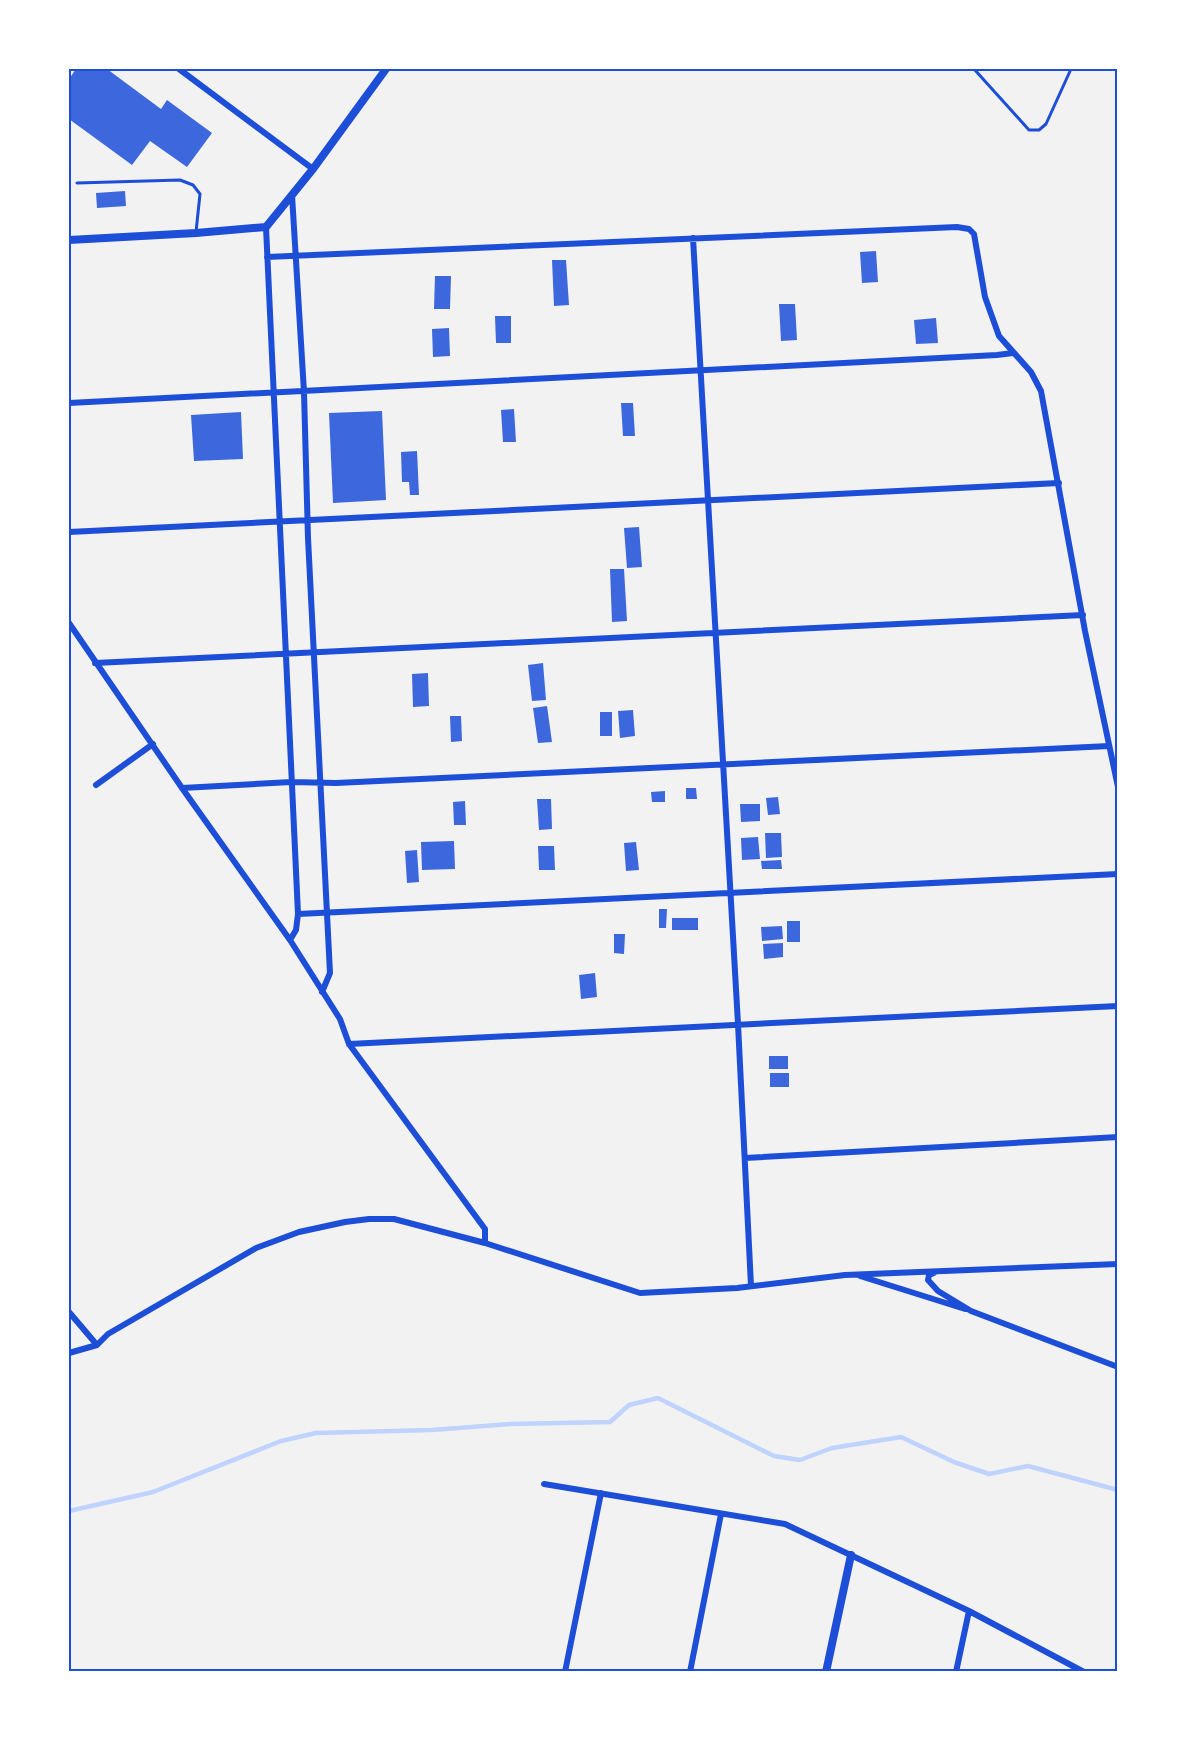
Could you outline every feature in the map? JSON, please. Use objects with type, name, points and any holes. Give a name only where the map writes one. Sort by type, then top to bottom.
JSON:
[{"type":"street","points":[[179,69],[313,169]]},
{"type":"street","points":[[290,940],[296,930],[298,914],[266,227],[313,169],[386,69]]},
{"type":"street","points":[[292,195],[304,392],[307,521],[330,973],[322,992]]},
{"type":"street","points":[[69,240],[266,227]]},
{"type":"street","points":[[267,257],[957,227],[969,229],[974,234],[977,243],[981,280],[993,323],[999,336],[1031,372],[1041,391],[1118,788]]},
{"type":"street","points":[[693,238],[751,1286]]},
{"type":"street","points":[[69,404],[997,356],[1013,353]]},
{"type":"street","points":[[69,532],[1059,483]]},
{"type":"street","points":[[95,663],[1083,615]]},
{"type":"street","points":[[69,622],[95,663],[290,940],[340,1019],[349,1044],[485,1229],[485,1243]]},
{"type":"street","points":[[96,785],[153,744]]},
{"type":"street","points":[[182,788],[1109,746]]},
{"type":"street","points":[[298,914],[1118,874]]},
{"type":"street","points":[[349,1044],[1118,1006]]},
{"type":"street","points":[[745,1158],[1118,1137]]},
{"type":"street","points":[[69,1353],[97,1345],[108,1334],[256,1248],[299,1232],[345,1221],[393,1219],[485,1243],[640,1293],[751,1286],[858,1275],[1118,1264]]},
{"type":"street","points":[[936,1272],[929,1275],[928,1280],[934,1287],[971,1311]]},
{"type":"street","points":[[858,1275],[971,1311],[1118,1367]]},
{"type":"street","points":[[69,1312],[97,1345]]},
{"type":"street","points":[[544,1484],[785,1524],[969,1611],[1083,1672]]},
{"type":"street","points":[[565,1672],[601,1493]]},
{"type":"street","points":[[690,1672],[721,1514]]},
{"type":"street","points":[[826,1672],[851,1555]]},
{"type":"street","points":[[956,1672],[969,1611]]},
{"type":"lane","points":[[974,69],[1029,130],[1039,130],[1046,124],[1071,69]]},
{"type":"lane","points":[[77,183],[180,180],[194,185],[200,194],[196,233]]},
{"type":"building","points":[[76,69],[107,69],[161,109],[167,100],[212,133],[187,167],[150,141],[132,165],[69,119],[69,79]]},
{"type":"building","points":[[125,191],[126,206],[97,208],[96,193]]},
{"type":"building","points":[[876,251],[878,282],[862,283],[860,252]]},
{"type":"building","points":[[552,260],[566,260],[569,305],[554,306]]},
{"type":"building","points":[[435,276],[451,276],[450,309],[434,309]]},
{"type":"building","points":[[779,304],[795,304],[797,340],[781,341]]},
{"type":"building","points":[[495,316],[511,316],[511,343],[496,343]]},
{"type":"building","points":[[936,318],[938,343],[916,344],[914,320]]},
{"type":"building","points":[[449,328],[450,356],[433,357],[432,329]]},
{"type":"building","points":[[621,403],[633,403],[635,436],[623,436]]},
{"type":"building","points":[[514,409],[516,442],[503,442],[501,410]]},
{"type":"building","points":[[382,411],[386,500],[333,503],[329,413]]},
{"type":"building","points":[[241,412],[243,459],[194,461],[191,415]]},
{"type":"building","points":[[417,451],[419,495],[410,495],[409,482],[402,482],[401,452]]},
{"type":"building","points":[[639,527],[642,567],[627,568],[624,528]]},
{"type":"building","points":[[610,569],[624,569],[627,621],[612,622]]},
{"type":"building","points":[[543,663],[546,700],[532,701],[528,665]]},
{"type":"building","points":[[428,673],[429,706],[413,707],[412,674]]},
{"type":"building","points":[[547,706],[552,742],[538,743],[533,708]]},
{"type":"building","points":[[633,710],[635,736],[620,738],[618,711]]},
{"type":"building","points":[[600,712],[612,712],[612,736],[600,736]]},
{"type":"building","points":[[450,716],[461,716],[462,741],[451,742]]},
{"type":"building","points":[[686,788],[696,788],[697,799],[686,799]]},
{"type":"building","points":[[665,791],[665,802],[652,802],[651,792]]},
{"type":"building","points":[[778,797],[780,814],[768,815],[766,798]]},
{"type":"building","points":[[537,799],[551,799],[552,829],[539,830]]},
{"type":"building","points":[[465,801],[466,825],[454,825],[453,802]]},
{"type":"building","points":[[740,804],[760,804],[760,821],[741,822]]},
{"type":"building","points":[[765,833],[781,833],[782,857],[766,858]]},
{"type":"building","points":[[758,837],[760,859],[742,860],[741,838]]},
{"type":"building","points":[[454,841],[455,869],[422,870],[421,842]]},
{"type":"building","points":[[636,842],[639,870],[626,871],[624,843]]},
{"type":"building","points":[[538,846],[554,846],[555,870],[539,870]]},
{"type":"building","points":[[417,850],[419,882],[407,883],[405,851]]},
{"type":"building","points":[[781,860],[782,869],[762,869],[761,861]]},
{"type":"building","points":[[659,909],[667,909],[666,928],[659,928]]},
{"type":"building","points":[[672,918],[698,918],[698,930],[672,930]]},
{"type":"building","points":[[787,921],[800,921],[800,942],[787,942]]},
{"type":"building","points":[[782,926],[783,939],[762,941],[761,927]]},
{"type":"building","points":[[614,934],[625,934],[624,954],[614,953]]},
{"type":"building","points":[[783,943],[783,957],[764,959],[763,944]]},
{"type":"building","points":[[595,973],[597,997],[581,999],[579,975]]},
{"type":"building","points":[[769,1056],[788,1056],[788,1069],[769,1069]]},
{"type":"building","points":[[770,1073],[789,1073],[789,1087],[770,1087]]},
{"type":"waterway","points":[[69,1511],[153,1492],[281,1441],[316,1433],[610,1422],[629,1405],[658,1398],[774,1456],[800,1460],[832,1448],[901,1437],[954,1462],[989,1474],[1028,1466],[1118,1490]]}]
